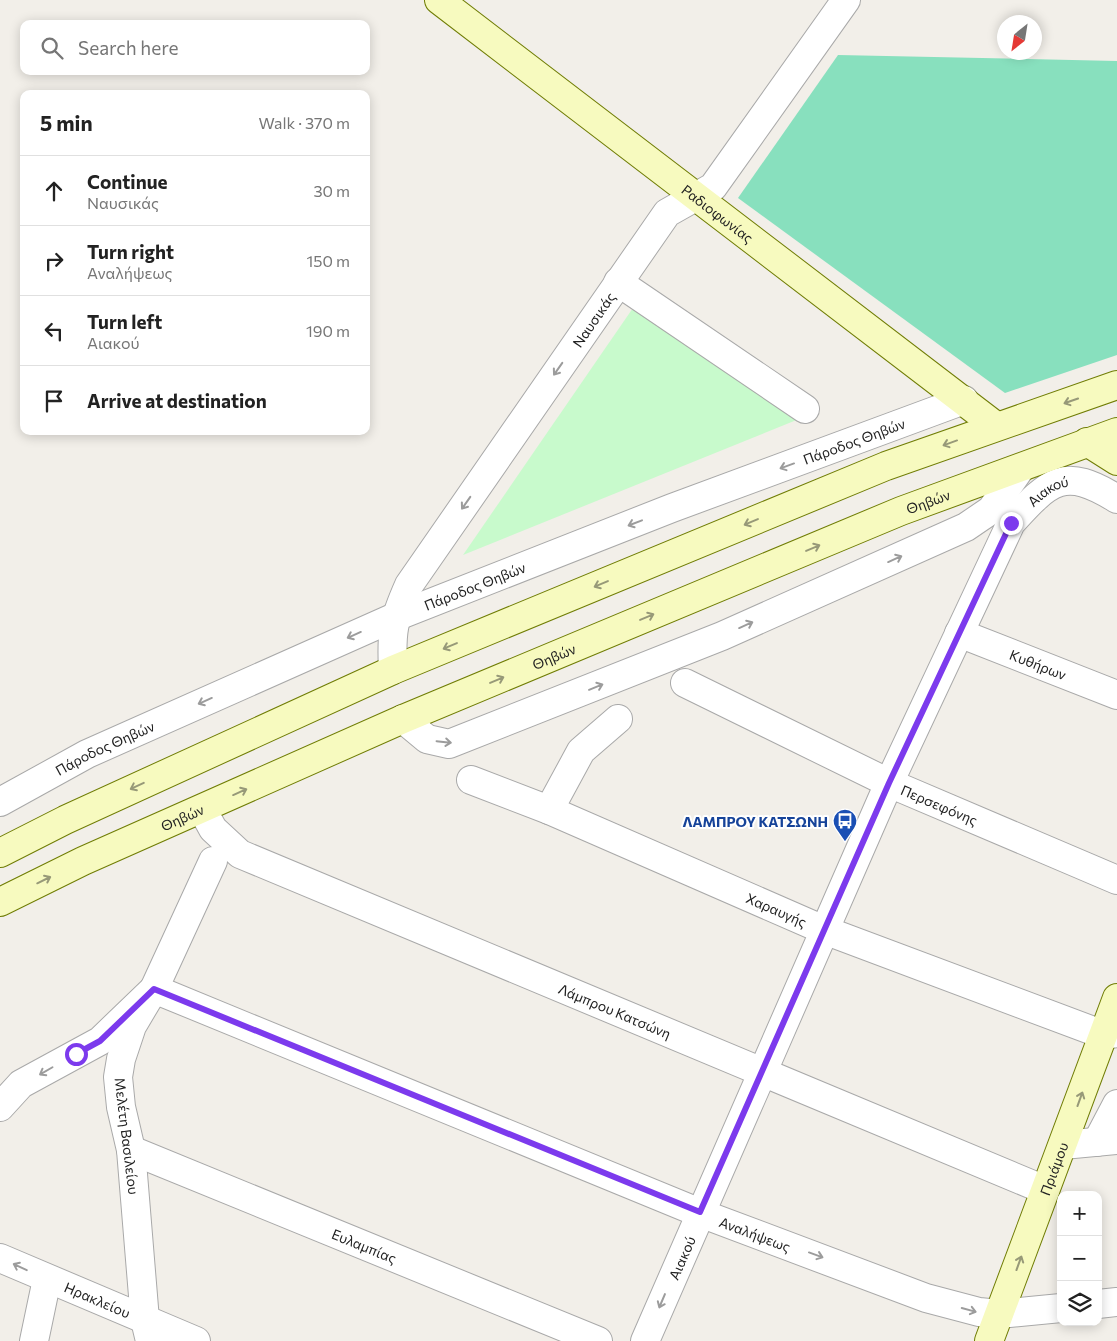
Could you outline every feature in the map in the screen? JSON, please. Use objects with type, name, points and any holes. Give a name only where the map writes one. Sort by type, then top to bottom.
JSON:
[{"type":"main road","name":"Ραδιοφωνίας","points":[[439,0],[996,426]]},
{"type":"main road","points":[[0,853],[74,816],[393,670],[886,466],[1117,385]]},
{"type":"main road","name":"Θηβών","points":[[0,902],[83,861],[403,719],[901,511],[1117,432]]},
{"type":"main road","points":[[1087,442],[1117,462]]},
{"type":"main road","name":"Πριάμου","points":[[989,1341],[1045,1190],[1110,1034],[1117,998]]},
{"type":"street","name":"Ναυσικάς","points":[[393,670],[392,632],[395,617],[409,585],[667,213],[713,187],[846,0]]},
{"type":"street","points":[[618,282],[805,409]]},
{"type":"street","name":"Πάροδος Θηβών","points":[[0,802],[87,754],[395,617],[672,508],[964,400]]},
{"type":"street","points":[[403,719],[427,739],[449,744],[713,640],[966,527],[992,510],[1020,469]]},
{"type":"street","name":"Αιακού","points":[[645,1341],[889,783],[1011,523],[1029,503],[1055,482],[1078,480],[1098,488],[1117,499]]},
{"type":"street","name":"Κυθήρων","points":[[960,633],[1117,695]]},
{"type":"street","name":"Περσεφόνης","points":[[685,683],[889,783],[1117,880]]},
{"type":"street","points":[[548,810],[581,751],[618,719]]},
{"type":"street","name":"Χαραυγής","points":[[471,780],[548,810],[824,930],[1110,1034]]},
{"type":"street","name":"Λάμπρου Κατσώνη","points":[[202,809],[213,829],[240,854],[764,1071],[1045,1190]]},
{"type":"street","name":"Μελέτη Βασιλείου","points":[[148,1330],[131,1150],[121,1107],[118,1077],[123,1047],[132,1026],[154,989],[213,861]]},
{"type":"street","points":[[0,1107],[21,1084],[100,1041],[154,989]]},
{"type":"street","name":"Αναλήψεως","points":[[154,989],[700,1212],[926,1298],[979,1312],[999,1314],[1057,1308]]},
{"type":"street","points":[[1063,1145],[1107,1141],[1117,1104]]},
{"type":"street","name":"Ευλαμπίας","points":[[131,1150],[598,1341]]},
{"type":"street","name":"Ηρακλείου","points":[[0,1258],[47,1279],[148,1330],[196,1341]]},
{"type":"street","points":[[34,1341],[47,1279]]},
{"type":"street","points":[[1102,1304],[1117,1302]]},
{"type":"green space","points":[[838,55],[997,58],[997,60],[1117,61],[1117,355],[1005,393],[738,198]]},
{"type":"green space","points":[[635,305],[799,419],[463,555]]},
{"type":"place","name":"ΛΑΜΠΡΟΥ ΚΑΤΣΩΝΗ","points":[[845,842]]},
{"type":"route","points":[[76,1054],[100,1041],[154,989],[700,1212],[764,1071],[889,783],[1011,523]]}]
